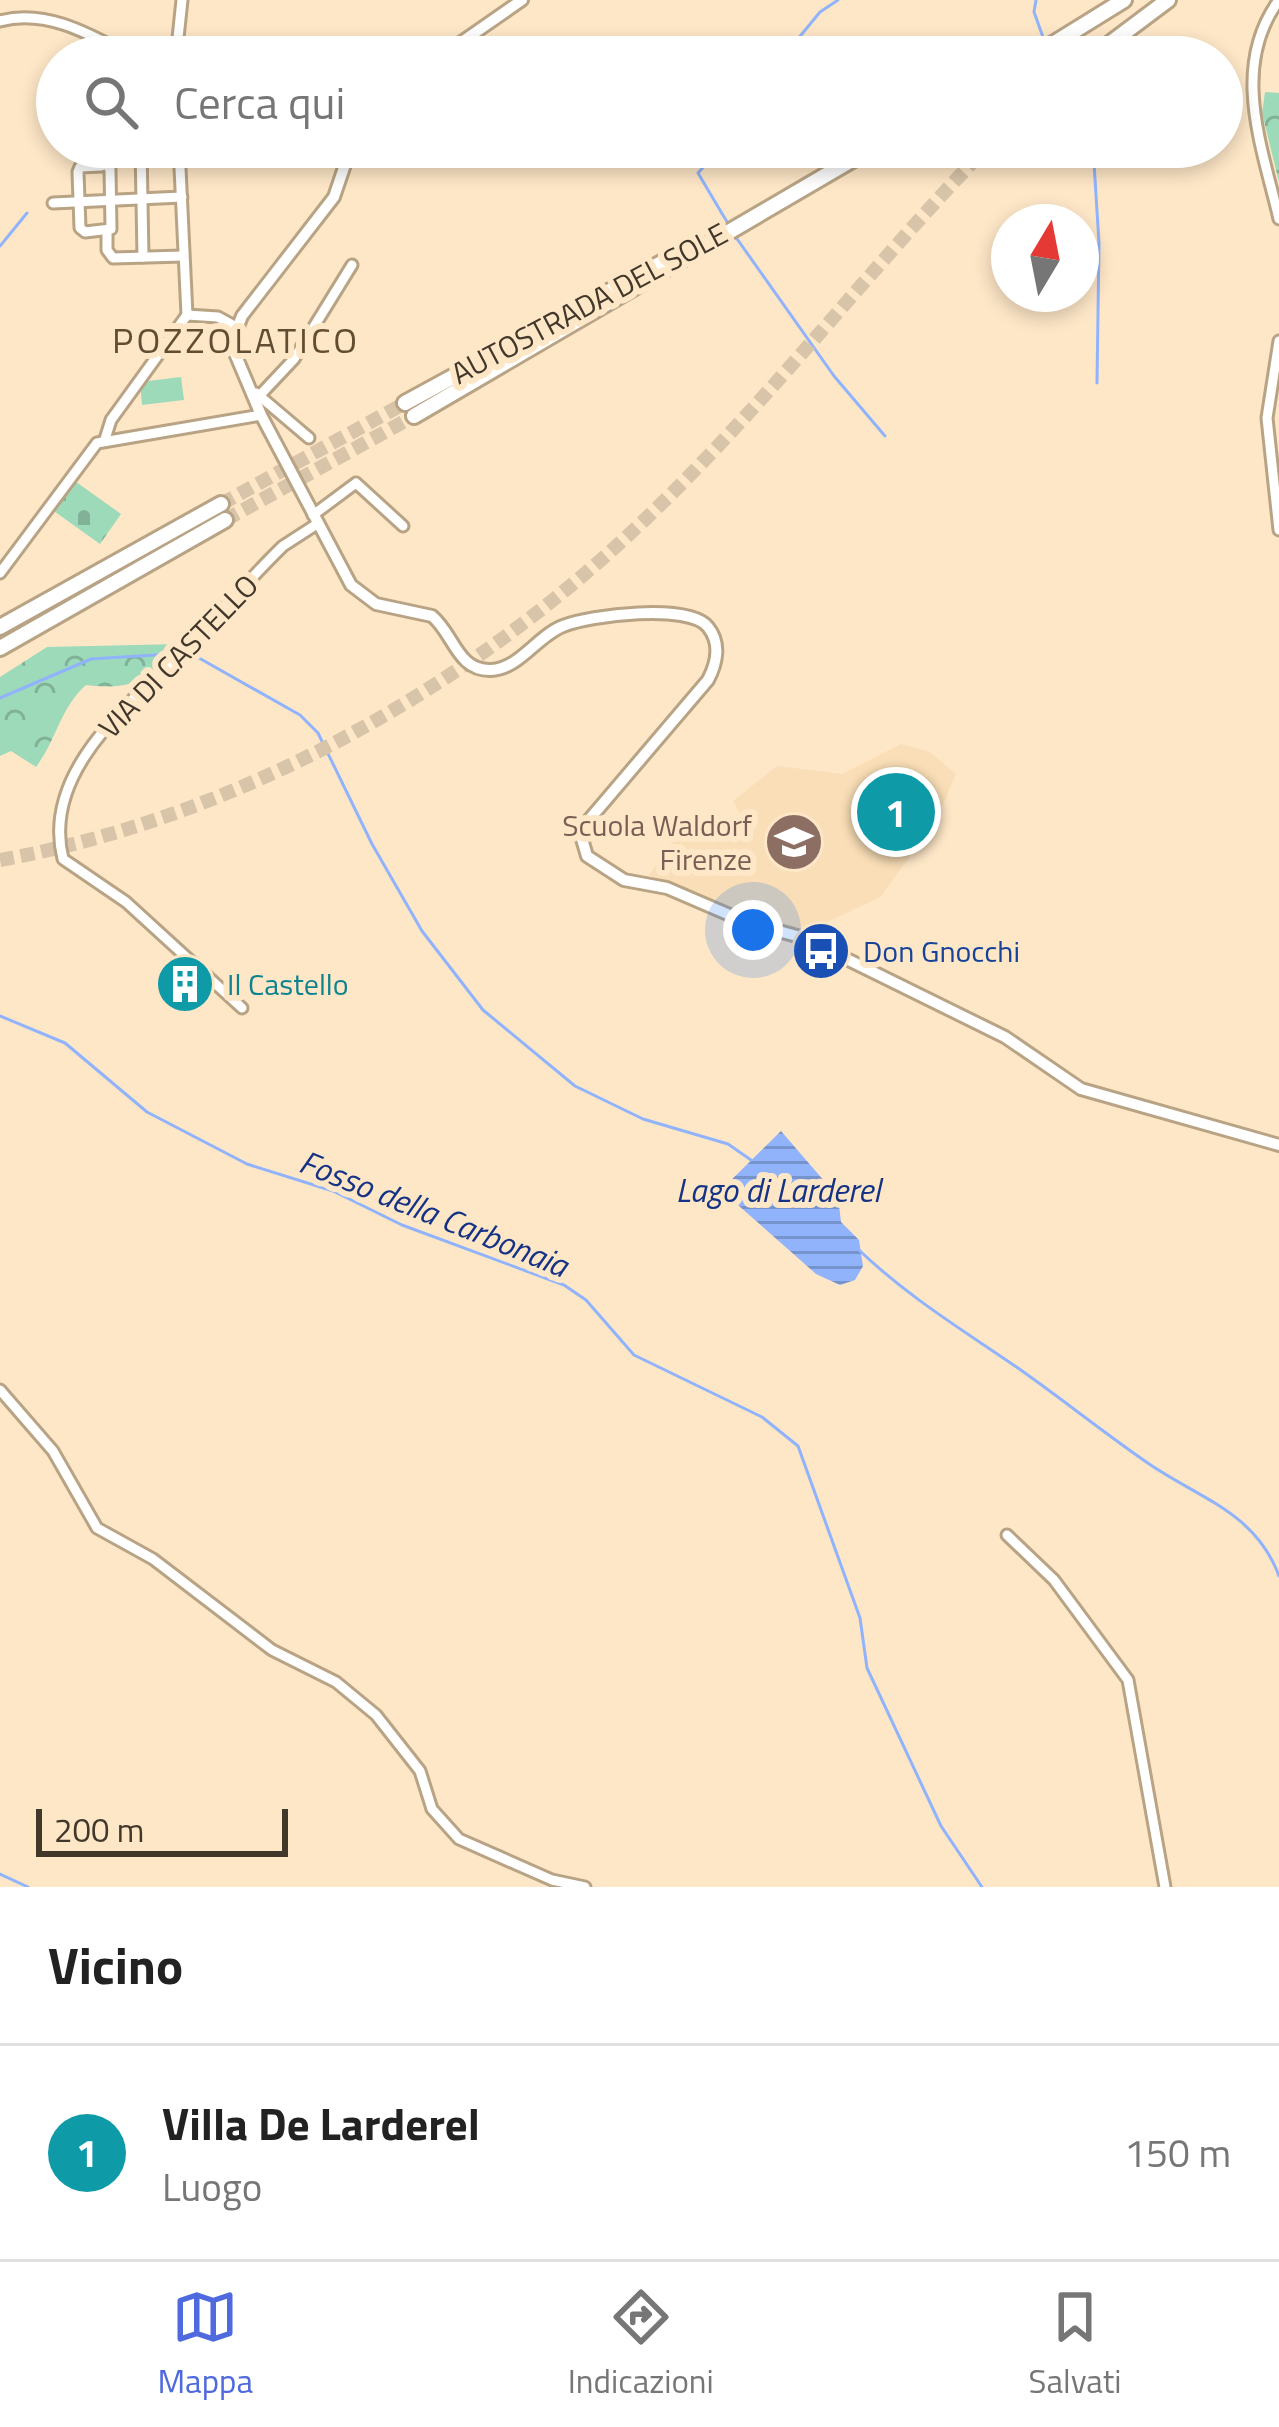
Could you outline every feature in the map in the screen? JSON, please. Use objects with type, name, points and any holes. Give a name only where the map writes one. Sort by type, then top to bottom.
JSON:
[{"type":"highway","points":[[1066,36],[1124,0]]},
{"type":"highway","points":[[1120,36],[1168,0]]},
{"type":"highway","name":"AUTOSTRADA DEL SOLE","points":[[409,410],[837,168]]},
{"type":"highway","points":[[0,627],[223,512],[0,647]]},
{"type":"main road","points":[[470,36],[522,0]]},
{"type":"main road","points":[[344,168],[334,197],[236,327],[232,352],[257,394],[260,415],[356,591],[376,604],[432,616],[464,661],[479,668],[507,665],[571,623],[679,612],[708,626],[716,652],[708,680],[584,829],[584,850],[599,868],[804,938],[1005,1036],[1081,1089],[1279,1145]]},
{"type":"street","points":[[178,36],[182,0]]},
{"type":"street","points":[[1279,0],[1254,48],[1252,64],[1254,116],[1279,219]]},
{"type":"street","points":[[0,21],[31,16],[85,36]]},
{"type":"street","points":[[80,168],[82,231],[112,229],[109,168]]},
{"type":"street","points":[[141,168],[143,257]]},
{"type":"street","points":[[180,168],[187,315]]},
{"type":"street","points":[[53,203],[182,197]]},
{"type":"street","points":[[107,231],[110,256],[183,256]]},
{"type":"street","points":[[309,438],[257,394],[294,359],[352,265]]},
{"type":"street","points":[[105,439],[111,421],[172,337],[176,323],[187,315],[218,317],[236,327]]},
{"type":"street","points":[[1279,341],[1267,418],[1279,530]]},
{"type":"street","points":[[0,573],[90,448],[105,439],[260,415]]},
{"type":"street","name":"VIA DI CASTELLO","points":[[242,1008],[127,902],[63,860],[56,830],[68,789],[94,742],[283,546],[356,483],[403,526]]},
{"type":"street","points":[[0,1390],[53,1451],[97,1528],[152,1559],[272,1650],[353,1695],[404,1746],[432,1809],[459,1839],[551,1880],[585,1887]]},
{"type":"street","points":[[1007,1535],[1054,1580],[1128,1680],[1165,1887]]},
{"type":"shaded area","name":"Scuola Waldorf Firenze","points":[[901,744],[930,752],[956,774],[942,806],[924,823],[914,851],[880,897],[802,934],[764,925],[649,875],[678,833],[716,823],[741,830],[747,826],[733,801],[777,766],[842,774]]},
{"type":"green space","points":[[1265,92],[1279,93],[1279,182],[1262,113]]},
{"type":"green space","points":[[181,377],[184,400],[142,405],[140,382]]},
{"type":"green space","points":[[72,479],[121,514],[100,544],[51,509]]},
{"type":"green space","points":[[180,644],[139,680],[118,686],[86,685],[70,704],[36,767],[11,751],[0,756],[0,677],[47,647]]},
{"type":"water","name":"Lago di Larderel","points":[[781,1131],[838,1197],[841,1222],[859,1240],[863,1266],[855,1280],[840,1285],[816,1274],[721,1190]]},
{"type":"waterway","points":[[800,36],[820,12],[838,0]]},
{"type":"waterway","points":[[1036,0],[1034,12],[1043,36]]},
{"type":"waterway","points":[[702,168],[698,173],[730,227]]},
{"type":"waterway","points":[[1094,168],[1099,243],[1097,383]]},
{"type":"waterway","points":[[0,246],[27,213]]},
{"type":"waterway","name":"AUTOSTRADA DEL SOLE","points":[[735,236],[834,376],[885,436]]},
{"type":"waterway","points":[[0,698],[91,659],[170,654],[199,658],[300,715],[318,733],[372,844],[422,931],[483,1010],[575,1086],[643,1119],[728,1144],[751,1160]]},
{"type":"waterway","name":"Fosso della Carbonaia","points":[[0,1016],[65,1043],[147,1112],[247,1164],[333,1191],[402,1225],[564,1285],[586,1300],[634,1355],[762,1417],[798,1446],[860,1618],[867,1668],[941,1826],[982,1887]]},
{"type":"waterway","points":[[859,1250],[915,1297],[1126,1448],[1239,1520],[1255,1535],[1279,1576]]},
{"type":"waterway","points":[[0,1874],[28,1887]]},
{"type":"tunnel","points":[[0,860],[88,840],[259,779],[421,694],[497,643],[569,587],[682,483],[968,168]]},
{"type":"tunnel","points":[[221,504],[405,403]]},
{"type":"tunnel","points":[[225,520],[414,416]]},
{"type":"place","name":"Villa De Larderel","points":[[896,812]]},
{"type":"place","name":"Scuola Waldorf Firenze","points":[[794,842]]},
{"type":"place","name":"Don Gnocchi","points":[[821,951]]},
{"type":"place","name":"Il Castello","points":[[185,984]]},
{"type":"district","name":"POZZOLATICO","points":[[236,339]]}]
